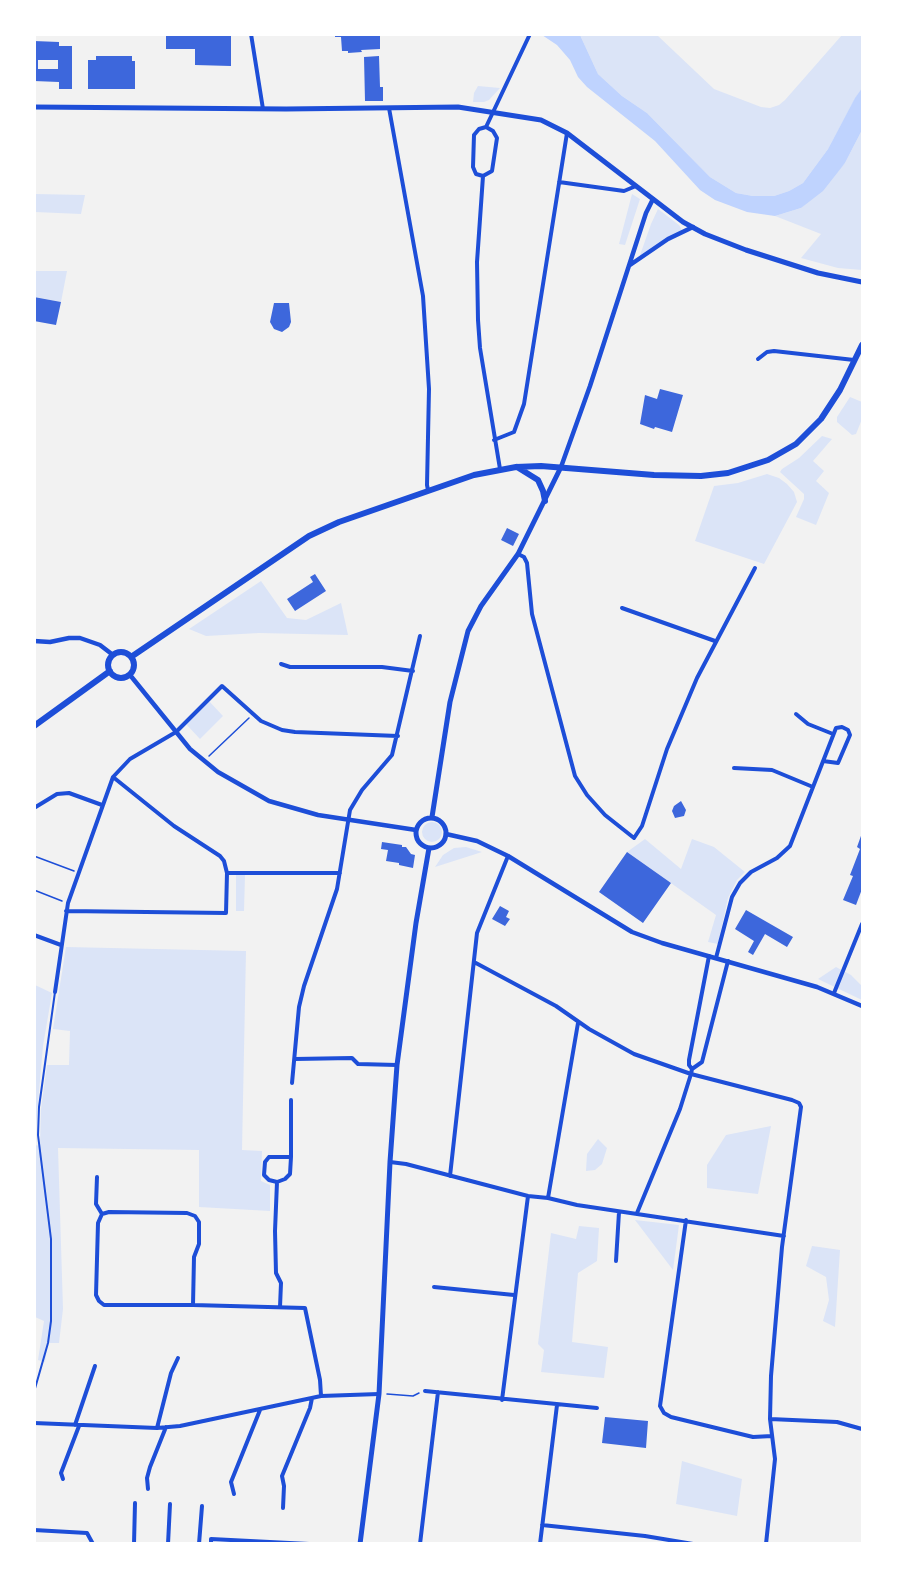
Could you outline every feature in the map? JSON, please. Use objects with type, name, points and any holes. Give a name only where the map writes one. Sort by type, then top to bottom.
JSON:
[{"type":"main road","points":[[34,107],[263,109],[458,107],[541,120],[567,133],[693,227],[724,242],[779,261],[818,273],[862,282]]},
{"type":"main road","points":[[131,657],[309,536],[339,522],[474,475],[516,467],[561,467],[640,474],[701,476],[728,473],[749,467],[786,451],[805,437],[831,405],[862,345]]},
{"type":"main road","points":[[516,467],[538,480],[542,486],[545,501]]},
{"type":"main road","points":[[432,818],[448,711],[466,639],[481,606],[518,554],[561,467]]},
{"type":"main road","points":[[124,652],[131,657],[134,666],[130,675],[119,678],[110,671],[109,663],[113,655],[124,652]]},
{"type":"main road","points":[[34,726],[110,671]]},
{"type":"main road","points":[[432,818],[442,822],[446,827],[446,834],[441,845],[429,848],[420,843],[416,831],[422,821],[432,818]]},
{"type":"main road","points":[[360,1544],[379,1394],[397,1065],[416,923],[429,848]]},
{"type":"street","points":[[251,34],[263,109]]},
{"type":"street","points":[[486,127],[530,35]]},
{"type":"street","points":[[389,108],[423,296],[429,389],[427,485],[429,491]]},
{"type":"street","points":[[486,127],[494,131],[496,138],[493,168],[490,174],[483,176],[476,174],[472,167],[474,135],[479,129],[486,127]]},
{"type":"street","points":[[494,440],[510,435],[517,427],[524,404],[567,133]]},
{"type":"street","points":[[483,176],[477,262],[478,320],[480,348],[500,469]]},
{"type":"street","points":[[559,182],[624,191],[636,186]]},
{"type":"street","points":[[561,467],[646,213],[653,199]]},
{"type":"street","points":[[630,265],[668,238],[693,227]]},
{"type":"street","points":[[758,359],[762,354],[774,351],[855,360]]},
{"type":"street","points":[[518,554],[524,557],[527,563],[532,614],[575,776],[587,795],[605,815],[634,838],[642,826],[681,713],[715,641],[754,568]]},
{"type":"street","points":[[622,608],[715,641]]},
{"type":"street","points":[[292,1083],[299,1007],[337,889],[348,820],[354,801],[392,755],[420,636]]},
{"type":"street","points":[[34,641],[50,642],[80,638],[100,645],[113,655]]},
{"type":"street","points":[[281,664],[290,667],[382,667],[413,671]]},
{"type":"street","points":[[130,675],[176,732],[204,760],[218,772],[269,801],[318,815],[416,831]]},
{"type":"street","points":[[54,992],[68,903],[113,777],[130,759],[176,732],[222,686],[253,715],[269,725],[295,732],[398,736]]},
{"type":"street","points":[[796,714],[808,724],[833,734]]},
{"type":"street","points":[[716,958],[732,897],[740,883],[751,872],[777,858],[790,846],[833,734],[836,728],[842,727],[848,730],[850,735],[838,763],[823,761]]},
{"type":"street","points":[[734,768],[772,770],[813,787]]},
{"type":"street","points":[[66,911],[226,914],[227,873],[220,856],[174,826],[113,777]]},
{"type":"street","points":[[34,808],[57,794],[69,793],[102,805]]},
{"type":"street","points":[[446,834],[477,841],[508,856],[632,932],[662,943],[834,993],[862,1006]]},
{"type":"street","points":[[450,1176],[477,933],[508,856]]},
{"type":"street","points":[[227,873],[340,873]]},
{"type":"street","points":[[834,993],[862,924]]},
{"type":"street","points":[[34,935],[61,945]]},
{"type":"street","points":[[693,1069],[689,1065],[689,1060],[709,956]]},
{"type":"street","points":[[637,1213],[680,1109],[693,1069],[702,1062],[728,961]]},
{"type":"street","points":[[474,962],[556,1006],[578,1023],[634,1054],[691,1074],[799,1103],[801,1116],[784,1236],[770,1399],[775,1459],[766,1544]]},
{"type":"street","points":[[548,1198],[578,1023]]},
{"type":"street","points":[[295,1059],[352,1059],[357,1064],[397,1065]]},
{"type":"street","points":[[291,1100],[291,1157],[290,1174],[277,1182],[269,1180],[264,1175],[265,1162],[269,1157],[291,1157]]},
{"type":"street","points":[[390,1162],[406,1164],[528,1196],[784,1236]]},
{"type":"street","points":[[97,1177],[96,1204],[102,1214]]},
{"type":"street","points":[[277,1182],[276,1273],[280,1283],[280,1307]]},
{"type":"street","points":[[502,1400],[528,1196]]},
{"type":"street","points":[[102,1214],[109,1212],[187,1213],[195,1216],[200,1222],[199,1244],[194,1257],[194,1305]]},
{"type":"street","points":[[616,1261],[619,1212]]},
{"type":"street","points":[[102,1214],[98,1223],[96,1295],[104,1305],[305,1308],[320,1380],[321,1396]]},
{"type":"street","points":[[686,1220],[660,1406],[664,1413],[671,1417],[753,1437],[772,1436]]},
{"type":"street","points":[[434,1287],[514,1295]]},
{"type":"street","points":[[157,1428],[171,1373],[178,1358]]},
{"type":"street","points":[[63,1479],[62,1473],[95,1366]]},
{"type":"street","points":[[425,1391],[597,1408]]},
{"type":"street","points":[[420,1544],[438,1392]]},
{"type":"street","points":[[34,1423],[157,1428],[321,1396],[379,1394]]},
{"type":"street","points":[[283,1508],[282,1476],[312,1398]]},
{"type":"street","points":[[540,1544],[557,1405]]},
{"type":"street","points":[[234,1494],[231,1482],[260,1409]]},
{"type":"street","points":[[770,1419],[837,1422],[862,1429]]},
{"type":"street","points":[[148,1489],[147,1478],[150,1467],[166,1427]]},
{"type":"street","points":[[134,1544],[135,1503]]},
{"type":"street","points":[[168,1544],[170,1504]]},
{"type":"street","points":[[199,1544],[202,1506]]},
{"type":"street","points":[[542,1526],[645,1536],[693,1544]]},
{"type":"street","points":[[34,1530],[87,1533],[93,1544]]},
{"type":"street","points":[[644,1544],[645,1536]]},
{"type":"street","points":[[211,1544],[211,1539],[309,1544]]},
{"type":"lane","points":[[34,1392],[48,1343],[51,1321],[51,1239],[38,1135],[39,1107],[54,992]]},
{"type":"path","points":[[204,760],[253,715]]},
{"type":"path","points":[[34,856],[78,872]]},
{"type":"path","points":[[34,890],[68,903]]},
{"type":"path","points":[[387,1394],[413,1396],[425,1391]]},
{"type":"shaded area","points":[[580,35],[657,35],[714,89],[761,107],[770,108],[785,100],[842,35],[862,35],[862,88],[828,149],[803,183],[774,196],[736,193],[710,177],[647,113],[622,96],[598,74]]},
{"type":"shaded area","points":[[478,86],[500,88],[489,100],[473,102]]},
{"type":"shaded area","points":[[862,130],[862,270],[838,268],[801,258],[821,234],[775,216],[801,208],[845,163]]},
{"type":"shaded area","points":[[35,194],[85,195],[81,214],[35,212]]},
{"type":"shaded area","points":[[632,194],[640,199],[625,245],[619,244]]},
{"type":"shaded area","points":[[658,209],[679,225],[683,232],[639,258],[651,224]]},
{"type":"shaded area","points":[[34,271],[67,271],[61,302],[35,297]]},
{"type":"shaded area","points":[[850,397],[862,402],[862,419],[856,434],[852,435],[837,422],[837,417]]},
{"type":"shaded area","points":[[822,436],[832,439],[813,461],[824,471],[816,481],[829,493],[816,525],[796,517],[804,494],[780,472]]},
{"type":"shaded area","points":[[767,474],[787,484],[794,492],[797,502],[764,564],[695,541],[714,486],[738,483]]},
{"type":"shaded area","points":[[261,581],[287,618],[306,620],[341,603],[348,635],[259,633],[206,636],[189,629]]},
{"type":"shaded area","points":[[208,700],[223,716],[200,739],[185,723]]},
{"type":"shaded area","points":[[428,822],[436,822],[442,828],[442,836],[436,842],[428,842],[422,836],[422,828]]},
{"type":"shaded area","points":[[645,839],[681,869],[692,839],[714,847],[745,872],[737,880],[728,898],[718,944],[708,942],[716,915],[627,852]]},
{"type":"shaded area","points":[[466,847],[482,852],[435,867],[443,855],[454,848]]},
{"type":"shaded area","points":[[236,875],[245,875],[244,911],[236,911]]},
{"type":"shaded area","points":[[66,947],[246,951],[242,1150],[262,1151],[261,1181],[270,1185],[270,1211],[199,1207],[199,1150],[58,1148],[63,1309],[59,1343],[48,1343],[45,1362],[38,1360],[44,1321],[35,1317],[35,1145],[40,1146],[41,1109],[47,1065],[69,1065],[70,1031],[53,1029]]},
{"type":"shaded area","points":[[836,967],[851,975],[862,986],[862,1000],[818,979]]},
{"type":"shaded area","points":[[35,985],[52,993],[43,1046],[35,1138]]},
{"type":"shaded area","points":[[771,1126],[758,1194],[707,1188],[707,1165],[726,1135]]},
{"type":"shaded area","points":[[598,1139],[607,1148],[602,1164],[595,1170],[586,1171],[587,1154]]},
{"type":"shaded area","points":[[635,1220],[679,1225],[673,1270]]},
{"type":"shaded area","points":[[579,1226],[599,1228],[597,1261],[578,1273],[572,1342],[608,1347],[604,1378],[541,1372],[544,1350],[538,1344],[551,1233],[576,1239]]},
{"type":"shaded area","points":[[812,1246],[840,1250],[835,1327],[823,1321],[829,1300],[826,1277],[806,1266]]},
{"type":"shaded area","points":[[682,1461],[742,1479],[737,1516],[676,1504]]},
{"type":"water","points":[[542,35],[580,35],[598,74],[622,96],[647,113],[710,177],[736,193],[774,196],[803,183],[828,149],[862,88],[862,130],[845,163],[823,191],[801,208],[775,216],[747,212],[715,200],[700,190],[655,141],[587,87],[578,77],[570,60],[557,45]]},
{"type":"building","points":[[166,34],[231,34],[231,66],[195,65],[195,49],[166,49]]},
{"type":"building","points":[[335,34],[380,34],[380,49],[348,53],[348,51],[342,51],[341,37],[335,37]]},
{"type":"building","points":[[34,41],[59,42],[59,46],[72,46],[72,89],[59,89],[59,82],[34,81]],"holes":[[[38,60],[58,60],[58,69],[38,69]]]},
{"type":"building","points":[[96,56],[132,56],[132,61],[135,61],[135,89],[88,89],[88,60],[96,60]]},
{"type":"building","points":[[379,56],[383,101],[365,101],[364,57]]},
{"type":"building","points":[[34,297],[61,302],[56,325],[34,321]]},
{"type":"building","points":[[274,303],[289,303],[291,322],[289,327],[282,332],[274,329],[270,322]]},
{"type":"building","points":[[660,389],[683,395],[672,432],[640,424],[645,395],[657,399]]},
{"type":"building","points":[[507,528],[519,534],[513,546],[501,540]]},
{"type":"building","points":[[315,574],[326,591],[295,611],[287,599],[313,582],[310,577]]},
{"type":"building","points":[[681,801],[686,810],[684,816],[675,818],[672,811],[674,806]]},
{"type":"building","points":[[862,833],[862,889],[856,905],[843,900],[853,876],[850,875],[860,849],[857,847]]},
{"type":"building","points":[[382,842],[406,847],[411,854],[415,855],[413,868],[386,861],[388,850],[381,849]]},
{"type":"building","points":[[627,852],[671,883],[643,923],[599,892]]},
{"type":"building","points":[[500,906],[509,911],[506,917],[510,919],[505,926],[492,919]]},
{"type":"building","points":[[746,910],[793,937],[787,947],[765,934],[753,955],[748,952],[754,941],[735,929]]},
{"type":"building","points":[[605,1417],[648,1421],[646,1448],[602,1443]]}]
